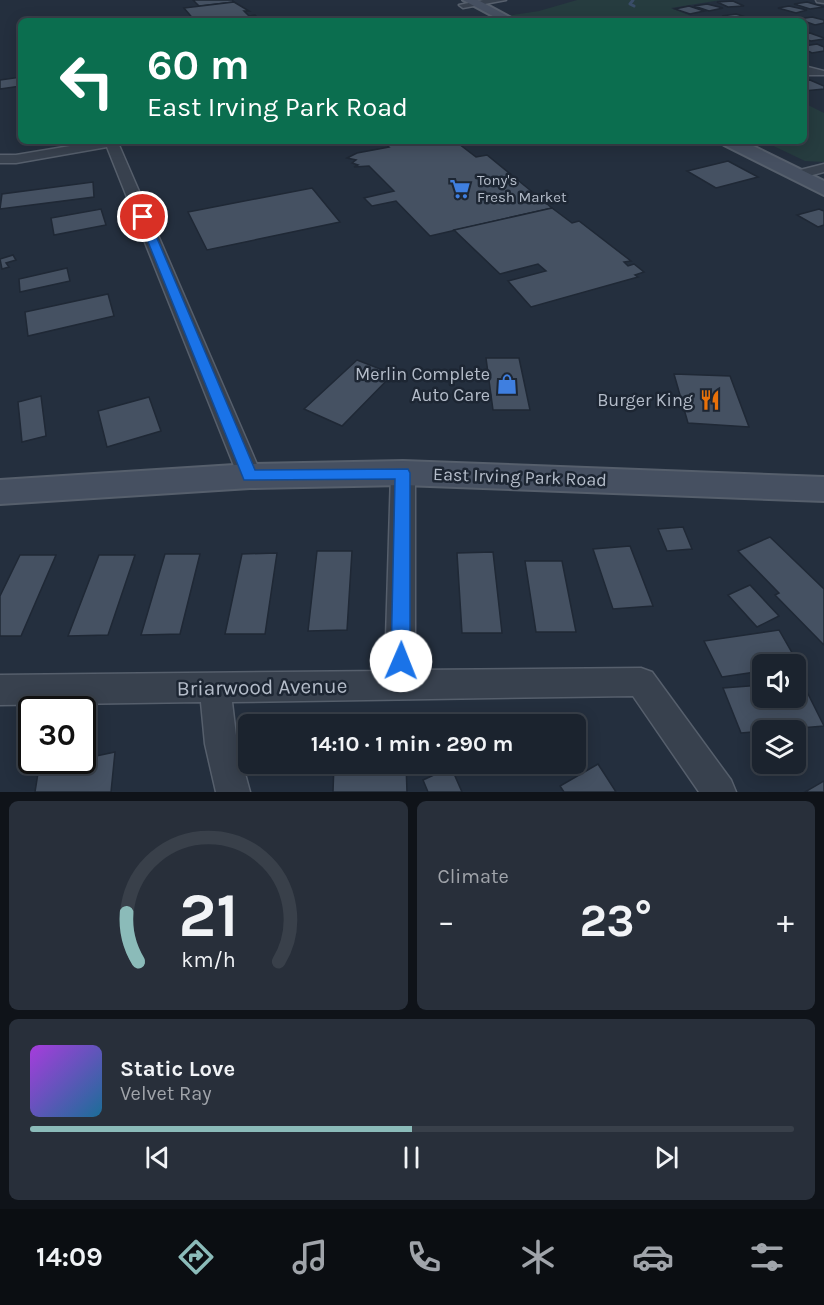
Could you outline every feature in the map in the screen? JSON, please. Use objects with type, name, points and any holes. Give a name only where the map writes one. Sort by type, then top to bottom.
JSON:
[{"type":"main road","points":[[467,2],[490,18]]},
{"type":"main road","points":[[467,2],[504,18]]},
{"type":"main road","points":[[738,144],[815,172]]},
{"type":"main road","points":[[760,144],[815,172],[824,189]]},
{"type":"main road","name":"East Irving Park Road","points":[[0,492],[250,476],[403,473],[824,489]]},
{"type":"street","points":[[467,2],[502,0]]},
{"type":"street","points":[[0,159],[16,159],[106,144]]},
{"type":"street","points":[[119,144],[250,476]]},
{"type":"street","points":[[400,684],[403,473]]},
{"type":"street","name":"Briarwood Avenue","points":[[0,690],[640,682],[719,792]]},
{"type":"street","points":[[215,688],[220,744],[233,792]]},
{"type":"green space","points":[[577,0],[721,0],[671,8],[696,18],[511,18],[507,16],[539,11]]},
{"type":"green space","points":[[807,104],[824,113],[824,162],[805,161],[769,144],[807,144]]},
{"type":"building","points":[[193,0],[232,0],[234,2],[199,6]]},
{"type":"building","points":[[733,1],[744,6],[728,7],[717,2]]},
{"type":"building","points":[[234,2],[249,11],[244,11],[249,16],[255,15],[258,18],[192,18],[184,8]]},
{"type":"building","points":[[807,2],[824,7],[810,9],[794,4]]},
{"type":"building","points":[[707,4],[723,8],[709,11],[694,6]]},
{"type":"building","points":[[689,6],[704,11],[690,14],[675,9]]},
{"type":"building","points":[[789,6],[807,10],[796,13],[778,8]]},
{"type":"building","points":[[736,14],[749,18],[728,18],[722,16]]},
{"type":"building","points":[[812,17],[824,20],[824,23],[815,25],[807,22],[807,18],[805,18]]},
{"type":"building","points":[[810,33],[824,39],[807,40],[807,34]]},
{"type":"building","points":[[817,44],[824,47],[824,51],[812,53],[807,50],[807,46]]},
{"type":"building","points":[[18,77],[18,86],[0,89],[0,80]]},
{"type":"building","points":[[807,80],[824,86],[824,89],[807,91]]},
{"type":"building","name":"Tony's Fresh Market","points":[[386,144],[459,144],[476,157],[487,155],[552,208],[430,236],[396,201],[372,206],[364,198],[394,191],[369,166],[354,167],[358,165],[352,163],[356,160],[347,158],[357,153],[389,147]]},
{"type":"building","points":[[728,161],[758,177],[716,188],[687,171]]},
{"type":"building","points":[[93,182],[94,197],[0,209],[2,194]]},
{"type":"building","points":[[312,188],[340,222],[207,250],[188,212]]},
{"type":"building","points":[[552,208],[572,223],[579,221],[631,261],[624,262],[628,266],[634,264],[644,272],[635,275],[638,277],[531,307],[508,281],[546,271],[538,264],[500,274],[454,230]]},
{"type":"building","points":[[101,209],[106,225],[54,235],[51,218]]},
{"type":"building","points":[[819,209],[824,211],[824,225],[818,227],[797,215]]},
{"type":"building","points":[[13,255],[16,260],[6,263],[9,267],[2,269],[0,259]]},
{"type":"building","points":[[67,268],[70,281],[20,292],[19,279]]},
{"type":"building","points":[[108,294],[114,316],[28,336],[25,312]]},
{"type":"building","name":"Merlin Complete Auto Care","points":[[486,358],[519,358],[530,410],[493,410]]},
{"type":"building","points":[[357,360],[393,374],[342,426],[304,409]]},
{"type":"building","name":"Burger King","points":[[674,374],[730,376],[749,427],[688,423]]},
{"type":"building","points":[[41,396],[46,436],[22,442],[18,402]]},
{"type":"building","points":[[149,397],[161,431],[107,447],[98,411]]},
{"type":"building","points":[[683,527],[692,549],[667,551],[658,529]]},
{"type":"building","points":[[770,537],[824,589],[824,645],[775,595],[779,593],[738,551]]},
{"type":"building","points":[[630,546],[653,606],[613,609],[593,549]]},
{"type":"building","points":[[317,551],[352,551],[347,630],[308,631]]},
{"type":"building","points":[[493,552],[502,633],[462,633],[457,553]]},
{"type":"building","points":[[277,553],[265,634],[225,634],[242,554]]},
{"type":"building","points":[[165,554],[200,554],[180,634],[141,635]]},
{"type":"building","points":[[20,555],[56,555],[21,636],[0,636],[0,596]]},
{"type":"building","points":[[99,555],[135,555],[108,635],[68,636]]},
{"type":"building","points":[[525,561],[562,561],[576,632],[536,632]]},
{"type":"building","points":[[750,585],[779,616],[757,627],[728,595]]},
{"type":"building","points":[[779,630],[793,654],[752,654],[752,672],[722,677],[704,641]]},
{"type":"building","points":[[752,686],[752,708],[806,708],[806,690],[824,726],[806,728],[806,720],[752,720],[752,732],[741,733],[723,688]]},
{"type":"building","points":[[115,752],[111,792],[35,792],[38,774],[96,774],[96,756]]},
{"type":"building","points":[[598,764],[616,792],[564,792],[560,786],[581,774],[586,774],[586,771]]},
{"type":"building","points":[[334,774],[406,774],[407,792],[333,792]]},
{"type":"building","points":[[436,774],[454,774],[462,792],[428,792],[423,780]]},
{"type":"building","points":[[824,781],[824,792],[805,792]]},
{"type":"waterway","points":[[633,0],[630,4],[634,6]]},
{"type":"place","name":"Tony's Fresh Market","points":[[460,189]]},
{"type":"place","name":"Merlin Complete Auto Care","points":[[507,384]]},
{"type":"place","name":"Burger King","points":[[710,400]]},
{"type":"route","points":[[143,217],[250,476],[403,473],[401,661]]}]
